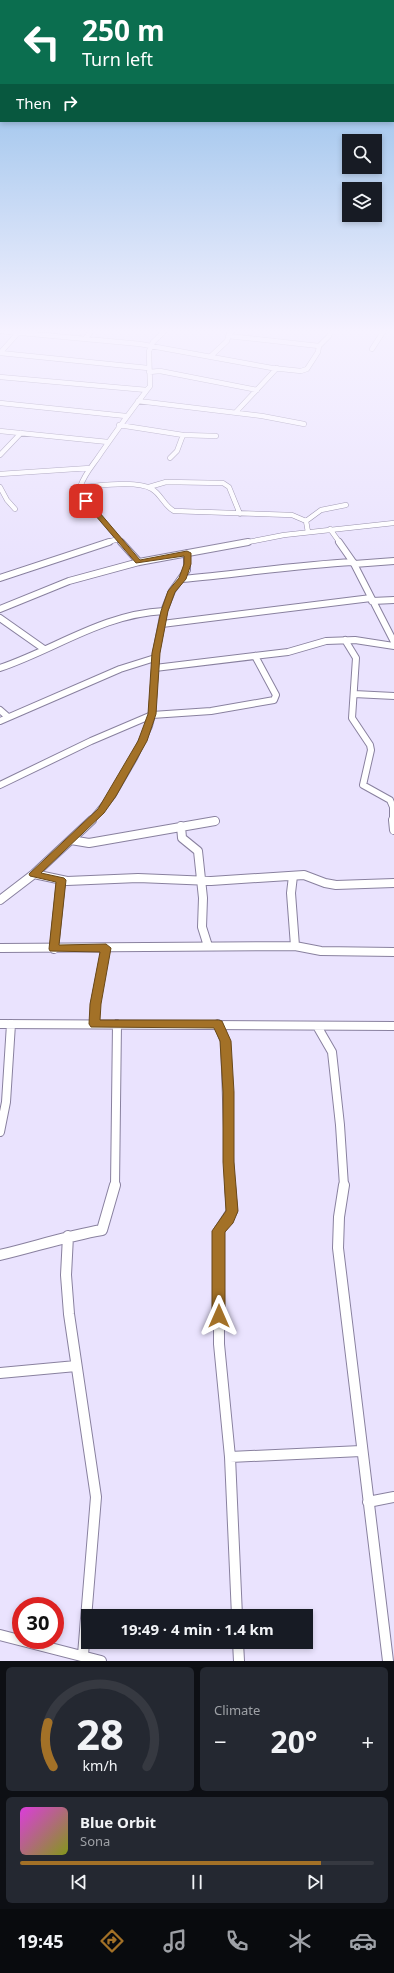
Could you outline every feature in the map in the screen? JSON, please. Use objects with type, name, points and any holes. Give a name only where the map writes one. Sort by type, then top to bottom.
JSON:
[{"type":"street","points":[[34,407],[126,416]]},
{"type":"street","points":[[134,407],[85,473],[80,487],[86,501],[139,562]]},
{"type":"street","points":[[187,407],[236,412],[304,424]]},
{"type":"street","points":[[236,412],[241,407]]},
{"type":"street","points":[[119,425],[183,434],[216,436]]},
{"type":"street","points":[[0,431],[108,442]]},
{"type":"street","points":[[0,455],[21,433]]},
{"type":"street","points":[[170,458],[176,451],[183,434]]},
{"type":"street","points":[[0,474],[90,468]]},
{"type":"street","points":[[80,487],[150,487],[166,482],[223,483],[229,487],[240,514]]},
{"type":"street","points":[[0,486],[7,500],[15,509]]},
{"type":"street","points":[[150,487],[155,490],[170,509],[174,511],[292,515],[306,521]]},
{"type":"street","points":[[306,521],[321,510],[346,505]]},
{"type":"street","points":[[306,521],[308,532]]},
{"type":"street","points":[[0,609],[69,581],[139,562],[231,544],[308,532],[394,523]]},
{"type":"street","points":[[330,529],[353,563],[394,643]]},
{"type":"street","points":[[0,578],[61,556],[118,539]]},
{"type":"street","points":[[0,900],[34,874],[90,823],[112,796],[143,741],[152,714],[155,658],[164,611],[172,591],[182,579],[188,564],[187,553]]},
{"type":"street","points":[[182,579],[260,572],[316,564],[394,561]]},
{"type":"street","points":[[162,624],[371,599],[394,600]]},
{"type":"street","points":[[0,668],[120,619],[144,612],[164,611]]},
{"type":"street","points":[[0,618],[44,649]]},
{"type":"street","points":[[155,668],[288,652],[326,641],[345,640],[394,643]]},
{"type":"street","points":[[345,640],[356,658],[352,718],[370,745],[371,750],[363,784],[366,789],[388,798],[392,803],[394,830]]},
{"type":"street","points":[[0,785],[91,741],[152,714],[211,711],[274,700],[276,695],[255,656]]},
{"type":"street","points":[[0,721],[120,670],[155,658]]},
{"type":"street","points":[[354,694],[394,696]]},
{"type":"street","points":[[0,710],[8,718]]},
{"type":"street","points":[[377,793],[394,794]]},
{"type":"street","points":[[71,840],[89,843],[215,821]]},
{"type":"street","points":[[181,826],[182,838],[198,851],[203,898],[202,927],[208,946]]},
{"type":"street","points":[[34,874],[61,880],[84,881],[138,878],[200,881],[293,876],[313,877],[320,882],[336,885],[394,882]]},
{"type":"street","points":[[293,876],[291,885],[296,933],[294,946]]},
{"type":"street","points":[[54,949],[61,880]]},
{"type":"street","points":[[0,948],[54,949],[294,946],[321,951],[394,952]]},
{"type":"street","points":[[95,1024],[95,1004],[106,948]]},
{"type":"street","points":[[0,1024],[394,1026]]},
{"type":"street","points":[[0,1132],[6,1102],[11,1024]]},
{"type":"street","points":[[0,1255],[35,1247],[68,1236],[102,1230],[115,1187],[117,1024]]},
{"type":"street","points":[[218,1024],[225,1041],[228,1092],[228,1162],[232,1211],[228,1219],[218,1231],[219,1344],[230,1457],[237,1609]]},
{"type":"street","points":[[317,1026],[332,1052],[338,1102],[344,1191],[339,1217],[338,1248],[361,1451],[388,1661]]},
{"type":"street","points":[[68,1236],[66,1275],[68,1314],[96,1497],[83,1655]]},
{"type":"street","points":[[0,1373],[76,1366]]},
{"type":"street","points":[[230,1457],[361,1451]]},
{"type":"street","points":[[368,1502],[394,1497]]},
{"type":"street","points":[[0,1635],[83,1655],[101,1661]]},
{"type":"street","points":[[238,1649],[239,1661]]},
{"type":"route","points":[[86,501],[139,562],[187,553],[188,564],[187,570],[182,579],[172,591],[164,611],[156,653],[152,714],[143,741],[112,796],[101,811],[90,823],[34,874],[61,880],[54,949],[106,948],[95,1004],[95,1024],[218,1024],[225,1041],[228,1092],[228,1162],[232,1211],[228,1219],[218,1231],[219,1316]]}]
